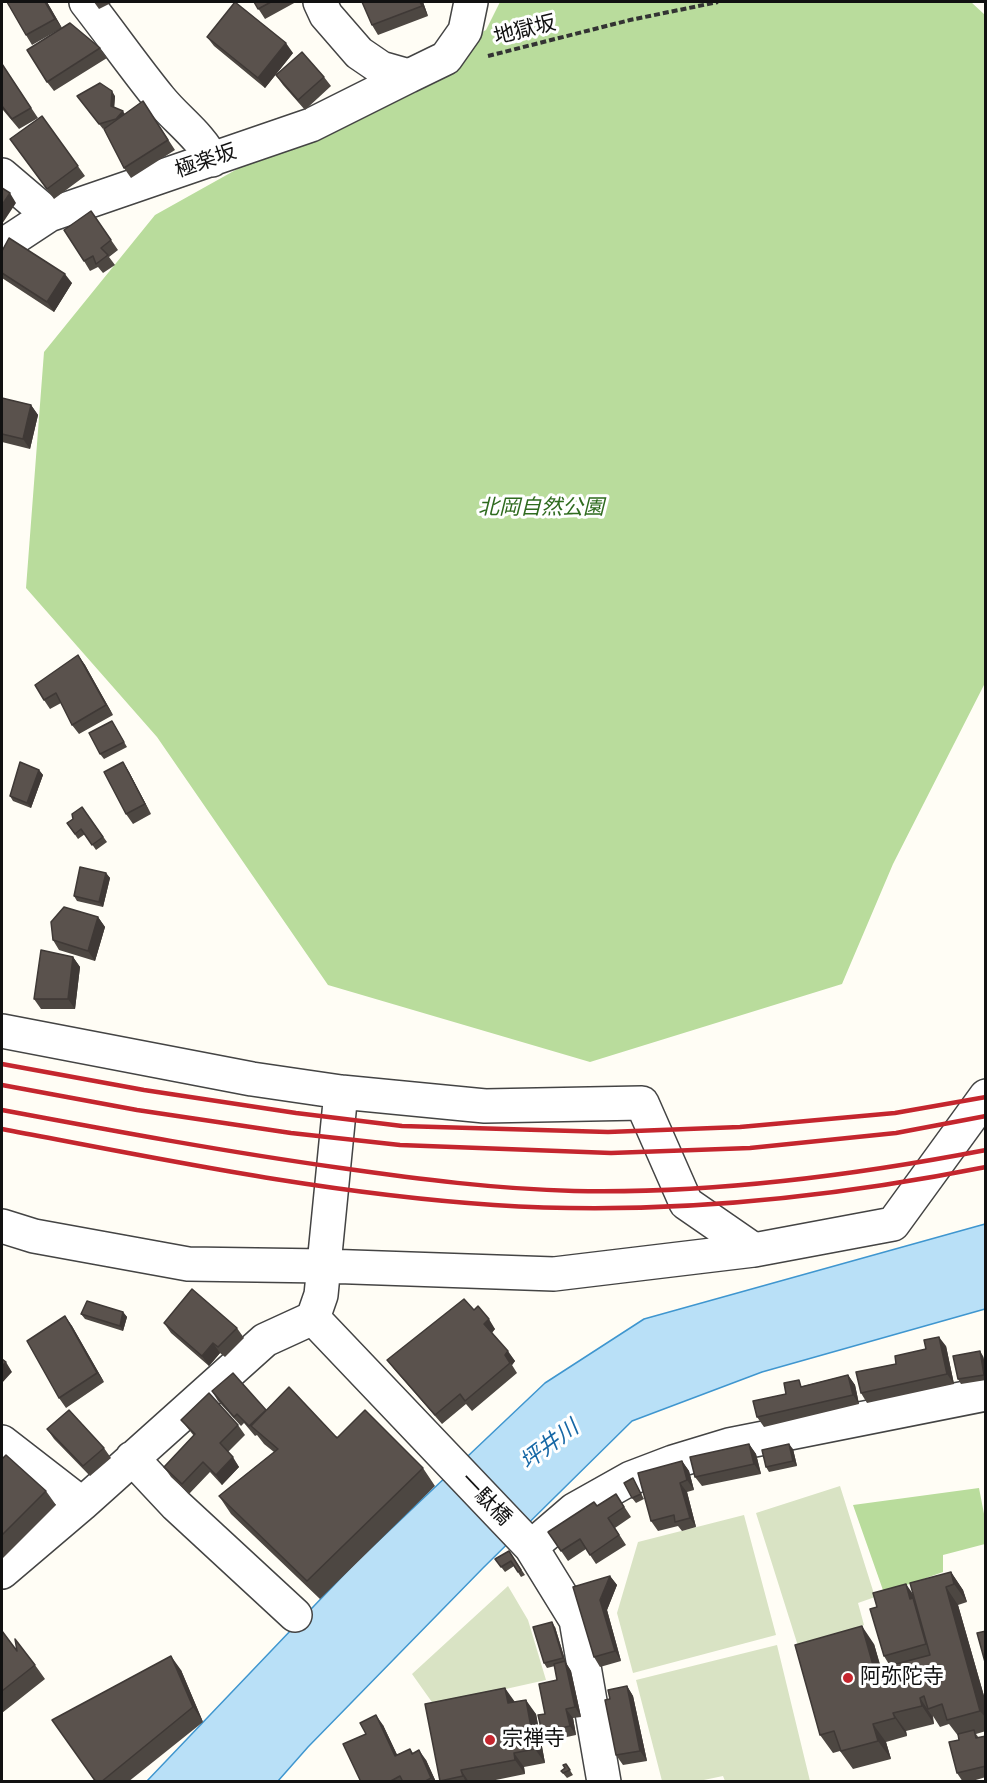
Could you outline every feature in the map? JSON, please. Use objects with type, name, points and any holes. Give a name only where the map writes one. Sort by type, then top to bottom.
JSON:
[{"type":"street","points":[[86,2],[161,101],[209,153],[212,160]]},
{"type":"street","points":[[320,2],[326,15],[359,53],[381,68],[409,76]]},
{"type":"street","points":[[446,58],[465,31],[471,2]]},
{"type":"street","name":"極楽坂","points":[[2,246],[49,215],[311,125],[446,58]]},
{"type":"street","points":[[2,175],[49,215]]},
{"type":"street","points":[[2,1031],[252,1078],[341,1092],[485,1106],[642,1103],[686,1203],[754,1250]]},
{"type":"street","points":[[2,1572],[266,1340],[313,1318],[321,1294],[341,1092]]},
{"type":"street","points":[[2,1226],[34,1236],[188,1264],[554,1274],[754,1250],[893,1224],[986,1096]]},
{"type":"street","name":"一駄橋","points":[[313,1318],[531,1547],[576,1620],[604,1782]]},
{"type":"street","points":[[531,1547],[574,1510],[631,1478],[673,1462],[729,1445],[986,1394]]},
{"type":"street","points":[[2,1442],[82,1504]]},
{"type":"street","points":[[132,1458],[176,1505],[295,1615]]},
{"type":"path","name":"地獄坂","points":[[446,58],[455,64],[630,20],[717,2]]},
{"type":"green space","name":"北岡自然公園","points":[[500,2],[971,2],[985,15],[985,683],[893,864],[842,984],[590,1062],[328,985],[157,737],[26,588],[44,352],[155,215],[486,30]]},
{"type":"green space","points":[[840,1486],[875,1597],[858,1603],[864,1625],[798,1646],[756,1513]]},
{"type":"green space","points":[[979,1488],[985,1519],[985,1544],[943,1555],[943,1572],[884,1593],[853,1505]]},
{"type":"green space","points":[[744,1515],[776,1635],[633,1673],[617,1613],[638,1542]]},
{"type":"green space","points":[[508,1586],[528,1620],[546,1680],[434,1705],[412,1674]]},
{"type":"green space","points":[[777,1645],[810,1781],[725,1781],[723,1776],[699,1781],[662,1781],[636,1680]]},
{"type":"water","name":"坪井川","points":[[985,1224],[985,1309],[762,1372],[632,1421],[483,1568],[308,1747],[278,1781],[146,1782],[355,1563],[545,1383],[644,1319]]},
{"type":"building","points":[[7,2],[45,2],[55,19],[26,35]]},
{"type":"building","points":[[235,2],[286,43],[258,78],[207,37]]},
{"type":"building","points":[[254,2],[271,2],[258,9]]},
{"type":"building","points":[[362,2],[420,2],[422,6],[372,25]]},
{"type":"building","points":[[70,23],[100,48],[47,82],[27,50]]},
{"type":"building","points":[[302,52],[324,77],[298,100],[276,75]]},
{"type":"building","points":[[2,64],[31,108],[12,119],[2,106]]},
{"type":"building","points":[[100,83],[112,91],[111,106],[123,111],[116,119],[99,124],[77,96]]},
{"type":"building","points":[[143,101],[168,140],[124,168],[104,129]]},
{"type":"building","points":[[42,116],[78,166],[47,189],[10,139]]},
{"type":"building","points":[[2,188],[10,193],[2,205]]},
{"type":"building","points":[[91,211],[111,240],[101,248],[108,255],[96,264],[93,256],[84,261],[64,230]]},
{"type":"building","points":[[9,238],[65,274],[47,302],[2,273],[2,251]]},
{"type":"building","points":[[2,398],[31,405],[23,439],[2,434]]},
{"type":"building","points":[[78,655],[106,705],[72,725],[56,693],[44,700],[35,685]]},
{"type":"building","points":[[112,721],[124,742],[100,754],[89,733]]},
{"type":"building","points":[[20,762],[39,770],[27,803],[10,796]]},
{"type":"building","points":[[123,762],[145,804],[126,814],[104,772]]},
{"type":"building","points":[[82,807],[103,837],[92,845],[81,829],[75,834],[67,823],[73,819],[72,814]]},
{"type":"building","points":[[80,867],[106,873],[99,902],[74,896]]},
{"type":"building","points":[[64,907],[98,917],[88,951],[53,940],[51,922]]},
{"type":"building","points":[[41,950],[73,957],[68,999],[34,999]]},
{"type":"building","points":[[192,1289],[237,1328],[218,1347],[213,1343],[202,1356],[164,1323]]},
{"type":"building","points":[[464,1299],[474,1310],[478,1306],[489,1319],[484,1324],[508,1351],[505,1355],[510,1363],[465,1401],[460,1394],[435,1415],[387,1360]]},
{"type":"building","points":[[87,1301],[123,1312],[120,1326],[81,1314]]},
{"type":"building","points":[[65,1316],[97,1373],[59,1398],[27,1341]]},
{"type":"building","points":[[939,1337],[947,1374],[861,1393],[856,1372],[896,1364],[895,1356],[926,1349],[924,1340]]},
{"type":"building","points":[[980,1351],[984,1375],[958,1379],[953,1356]]},
{"type":"building","points":[[233,1373],[266,1410],[249,1426],[237,1414],[234,1417],[212,1391]]},
{"type":"building","points":[[848,1375],[853,1395],[757,1417],[753,1401],[786,1394],[784,1383],[799,1380],[801,1387]]},
{"type":"building","points":[[289,1387],[337,1438],[365,1410],[423,1468],[307,1581],[219,1496],[278,1449],[251,1426]]},
{"type":"building","points":[[209,1393],[238,1425],[220,1443],[233,1457],[216,1475],[203,1462],[182,1484],[164,1467],[195,1434],[181,1420]]},
{"type":"building","points":[[69,1410],[104,1448],[83,1466],[47,1429]]},
{"type":"building","points":[[749,1444],[754,1464],[695,1477],[690,1457]]},
{"type":"building","points":[[789,1444],[793,1461],[766,1467],[762,1450]]},
{"type":"building","points":[[6,1455],[46,1491],[2,1535],[2,1459]]},
{"type":"building","points":[[682,1461],[687,1480],[680,1483],[690,1518],[675,1522],[674,1515],[651,1521],[638,1473]]},
{"type":"building","points":[[633,1478],[641,1494],[632,1498],[624,1483]]},
{"type":"building","points":[[616,1494],[624,1507],[608,1518],[619,1535],[590,1555],[580,1539],[561,1551],[548,1532],[594,1502],[597,1506]]},
{"type":"building","points":[[509,1551],[521,1570],[518,1572],[511,1561],[501,1567],[495,1559]]},
{"type":"building","name":"阿弥陀寺","points":[[951,1572],[954,1584],[946,1587],[980,1711],[947,1720],[942,1704],[928,1709],[924,1696],[920,1698],[922,1706],[893,1713],[895,1718],[873,1724],[878,1741],[841,1751],[834,1731],[820,1735],[795,1645],[862,1626],[878,1683],[900,1677],[896,1664],[930,1655],[910,1583]]},
{"type":"building","points":[[610,1576],[600,1600],[615,1651],[594,1657],[573,1587]]},
{"type":"building","points":[[906,1584],[910,1599],[913,1598],[926,1644],[884,1656],[870,1609],[877,1607],[873,1593]]},
{"type":"building","points":[[552,1622],[563,1658],[544,1663],[533,1627]]},
{"type":"building","points":[[2,1631],[17,1651],[15,1639],[35,1665],[2,1691]]},
{"type":"building","points":[[986,1631],[986,1662],[985,1662],[977,1633]]},
{"type":"building","points":[[171,1656],[193,1707],[101,1782],[96,1782],[52,1720]]},
{"type":"building","points":[[565,1661],[575,1707],[566,1709],[570,1726],[542,1732],[538,1715],[545,1714],[539,1684],[557,1680],[554,1664]]},
{"type":"building","points":[[627,1686],[640,1751],[616,1755],[605,1700],[610,1699],[608,1690]]},
{"type":"building","name":"宗禅寺","points":[[505,1688],[508,1703],[526,1700],[535,1749],[514,1753],[515,1760],[461,1770],[463,1776],[440,1781],[425,1704]]},
{"type":"building","points":[[376,1715],[395,1756],[410,1749],[412,1754],[419,1750],[431,1778],[424,1782],[403,1782],[400,1776],[389,1782],[361,1782],[343,1744],[366,1734],[360,1723]]},
{"type":"building","points":[[974,1730],[976,1738],[986,1736],[986,1766],[957,1773],[949,1742],[959,1740],[958,1734]]},
{"type":"building","points":[[566,1764],[570,1770],[563,1773],[561,1771],[565,1768],[563,1765]]},
{"type":"railway","points":[[2,1064],[144,1090],[402,1126],[608,1132],[740,1127],[895,1113],[986,1097]]},
{"type":"railway","points":[[2,1085],[137,1110],[291,1133],[400,1145],[611,1153],[750,1148],[896,1133],[986,1116]]},
{"type":"railway","points":[[2,1110],[298,1162],[428,1180],[545,1190],[678,1190],[729,1186],[884,1168],[986,1150]]},
{"type":"railway","points":[[2,1129],[186,1164],[370,1193],[432,1200],[556,1208],[618,1208],[741,1202],[864,1188],[986,1167]]},
{"type":"place","name":"阿弥陀寺","points":[[848,1678]]},
{"type":"place","name":"宗禅寺","points":[[490,1740]]}]
